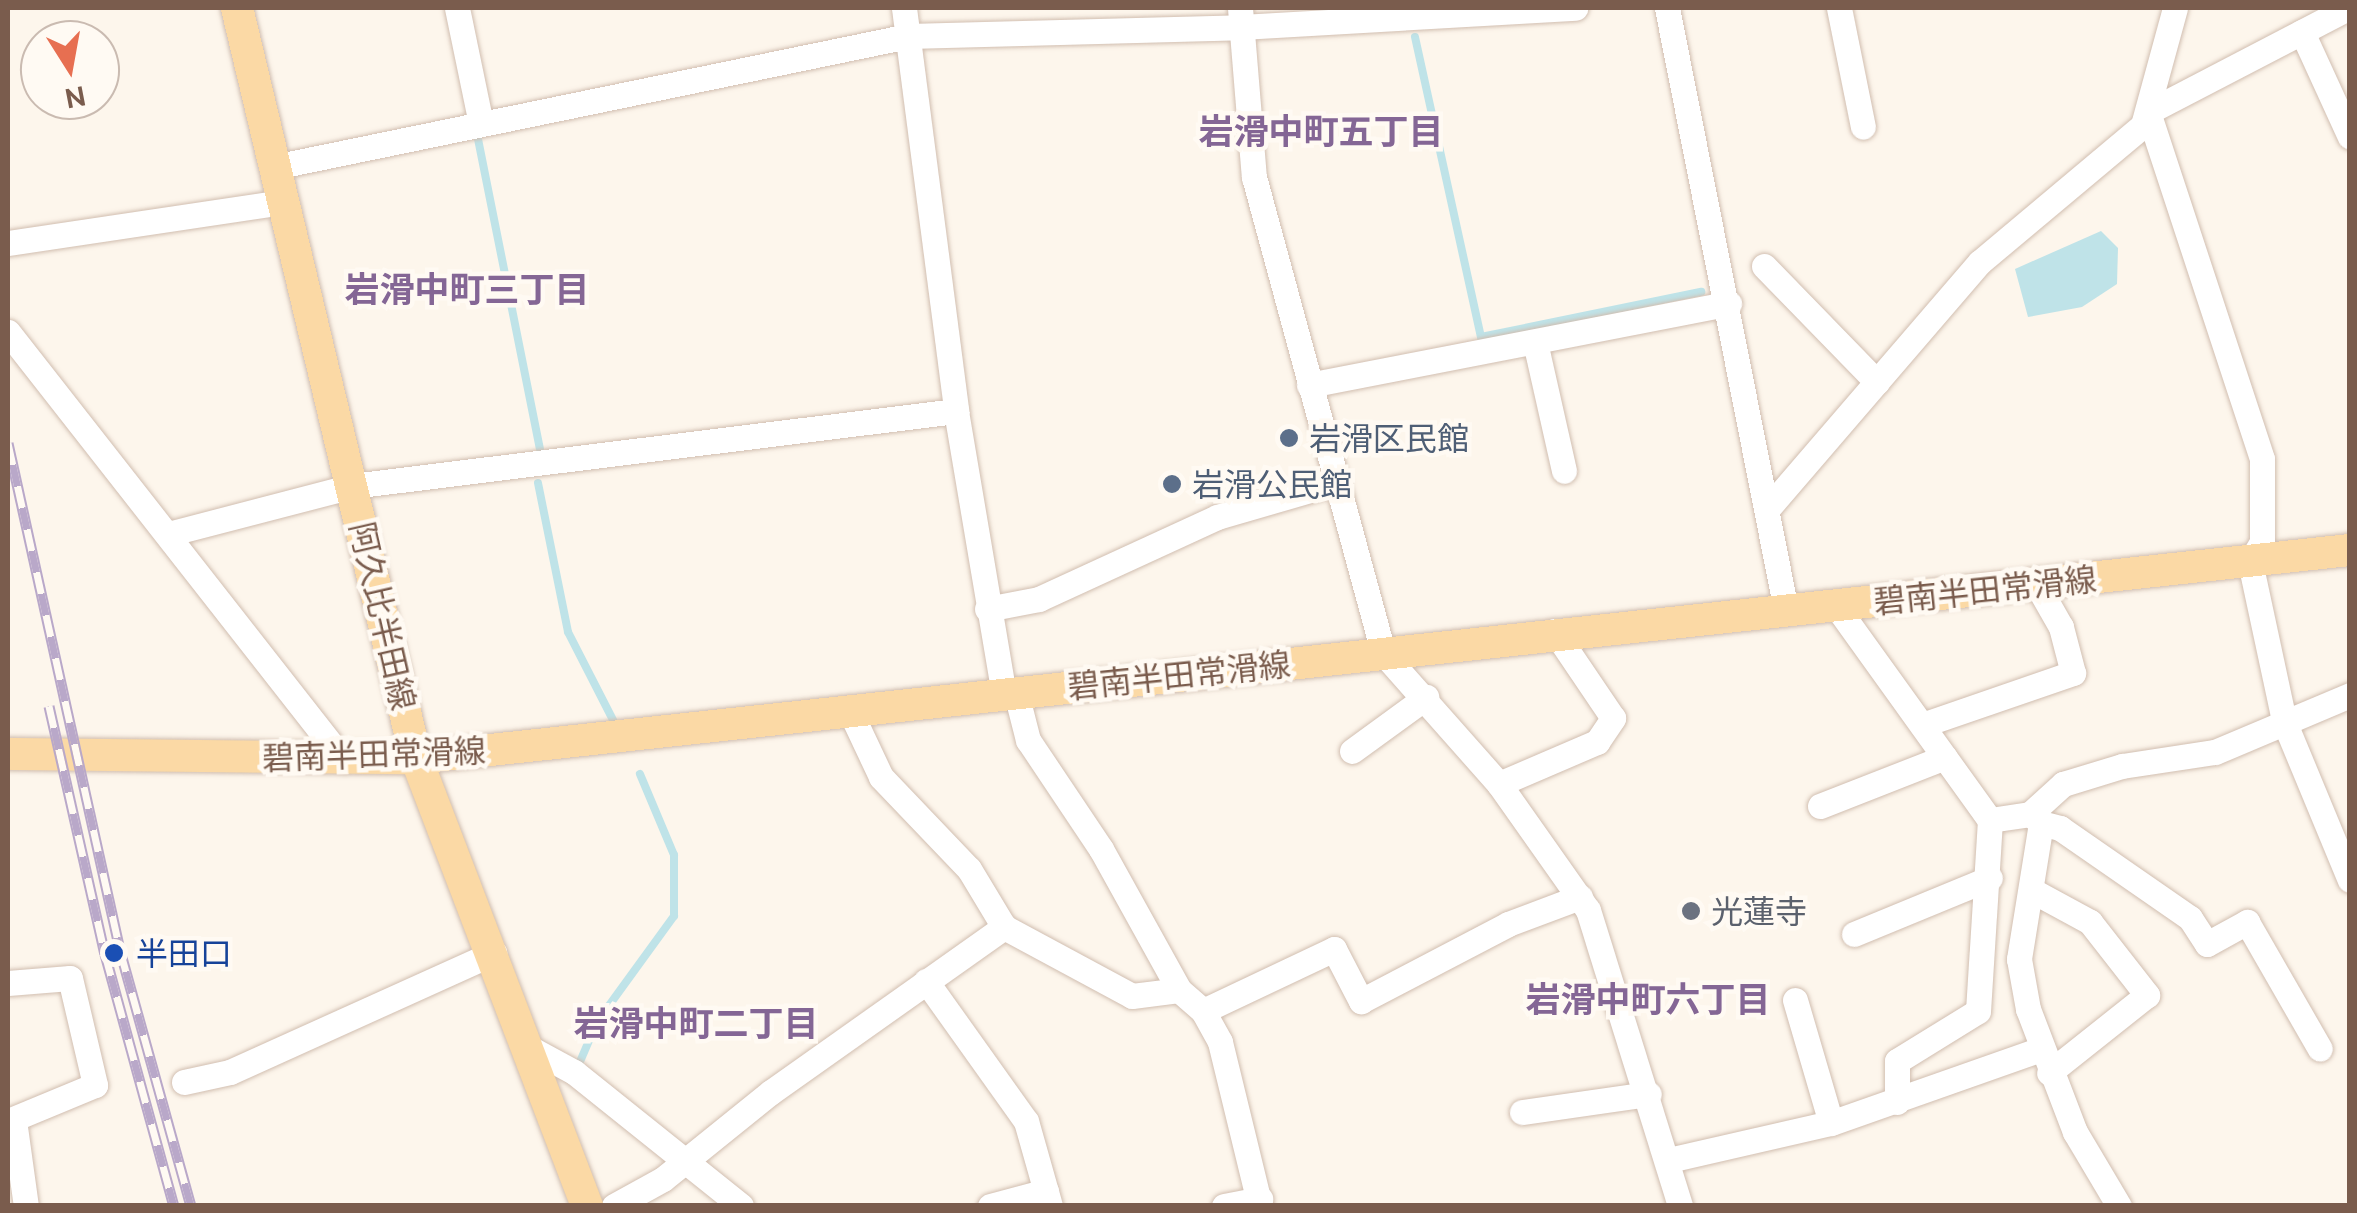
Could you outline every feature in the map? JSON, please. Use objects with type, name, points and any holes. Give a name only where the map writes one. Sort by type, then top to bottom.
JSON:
[{"type":"main road","name":"阿久比半田線","points":[[237,8],[416,758],[494,953],[587,1206]]},
{"type":"main road","name":"碧南半田常滑線","points":[[8,754],[344,761],[416,758],[1554,631],[1836,606],[2350,550]]},
{"type":"street","points":[[457,8],[480,124]]},
{"type":"street","points":[[904,8],[956,411],[987,609],[1010,694],[1028,740],[1102,849],[1179,990],[1203,1011],[1239,1099],[1260,1202],[1224,1206]]},
{"type":"street","points":[[274,167],[908,36],[1064,20],[1575,8]]},
{"type":"street","points":[[1667,8],[1729,303],[1786,610]]},
{"type":"street","points":[[1838,8],[1863,127]]},
{"type":"street","points":[[1769,507],[1980,262],[2143,125],[2175,8]]},
{"type":"street","points":[[2148,112],[2348,8]]},
{"type":"street","points":[[1241,17],[1254,177],[1383,653],[1426,697],[1499,784],[1580,898],[1650,1094],[1680,1206]]},
{"type":"street","points":[[2302,32],[2350,138]]},
{"type":"street","points":[[2148,112],[2265,472],[2262,542],[2250,562],[2284,721],[2350,880]]},
{"type":"street","points":[[8,243],[282,202]]},
{"type":"street","points":[[1764,266],[1876,382]]},
{"type":"street","points":[[1309,385],[1729,303]]},
{"type":"street","points":[[8,332],[344,761]]},
{"type":"street","points":[[1535,342],[1564,472]]},
{"type":"street","points":[[168,534],[352,486],[956,411]]},
{"type":"street","points":[[987,609],[1039,599],[1216,517],[1334,482]]},
{"type":"street","points":[[1922,725],[2073,673],[2061,628],[2037,585]]},
{"type":"street","points":[[1836,606],[1990,820],[1990,878],[1978,1010],[1897,1062],[1897,1102]]},
{"type":"street","points":[[1499,784],[1597,742],[1613,718],[1554,631]]},
{"type":"street","points":[[2118,1206],[2045,1061],[2018,959],[2034,892],[2036,818],[2064,784],[2122,766],[2198,757],[2350,694]]},
{"type":"street","points":[[1352,751],[1426,697]]},
{"type":"street","points":[[850,711],[881,777],[968,869],[1004,927],[1132,996],[1179,990]]},
{"type":"street","points":[[1820,806],[1945,757]]},
{"type":"street","points":[[1990,820],[2036,818],[2060,828],[2190,918],[2207,944],[2247,922],[2320,1048]]},
{"type":"street","points":[[1854,934],[1990,878]]},
{"type":"street","points":[[1669,1160],[1831,1124],[2045,1061],[2147,995],[2090,922],[2034,892]]},
{"type":"street","points":[[1203,1011],[1334,949],[1362,1001],[1508,924],[1580,898]]},
{"type":"street","points":[[614,1206],[687,1160],[1004,927]]},
{"type":"street","points":[[184,1082],[230,1072],[494,953]]},
{"type":"street","points":[[8,983],[70,978],[95,1085],[11,1121],[26,1206]]},
{"type":"street","points":[[926,981],[1026,1121],[1048,1198],[990,1206]]},
{"type":"street","points":[[1795,1000],[1831,1124]]},
{"type":"street","points":[[526,1046],[574,1072],[741,1206]]},
{"type":"street","points":[[1522,1112],[1650,1094]]},
{"type":"water","points":[[2101,231],[2118,248],[2117,284],[2082,307],[2028,317],[2015,269]]},
{"type":"waterway","points":[[1415,37],[1481,337],[1701,292]]},
{"type":"waterway","points":[[478,139],[540,449]]},
{"type":"waterway","points":[[538,483],[568,632],[613,720]]},
{"type":"waterway","points":[[579,1064],[597,1022],[674,916],[674,855],[640,774]]},
{"type":"railway","points":[[8,443],[120,950],[191,1206]]},
{"type":"railway","points":[[49,706],[105,954],[174,1206]]},
{"type":"place","name":"岩滑区民館","points":[[1289,438]]},
{"type":"place","name":"岩滑公民館","points":[[1172,484]]},
{"type":"place","name":"光蓮寺","points":[[1691,911]]},
{"type":"place","name":"半田口","points":[[114,953]]},
{"type":"district","name":"岩滑中町五丁目","points":[[1321,131]]},
{"type":"district","name":"岩滑中町三丁目","points":[[467,289]]},
{"type":"district","name":"岩滑中町六丁目","points":[[1648,999]]},
{"type":"district","name":"岩滑中町二丁目","points":[[696,1023]]}]
